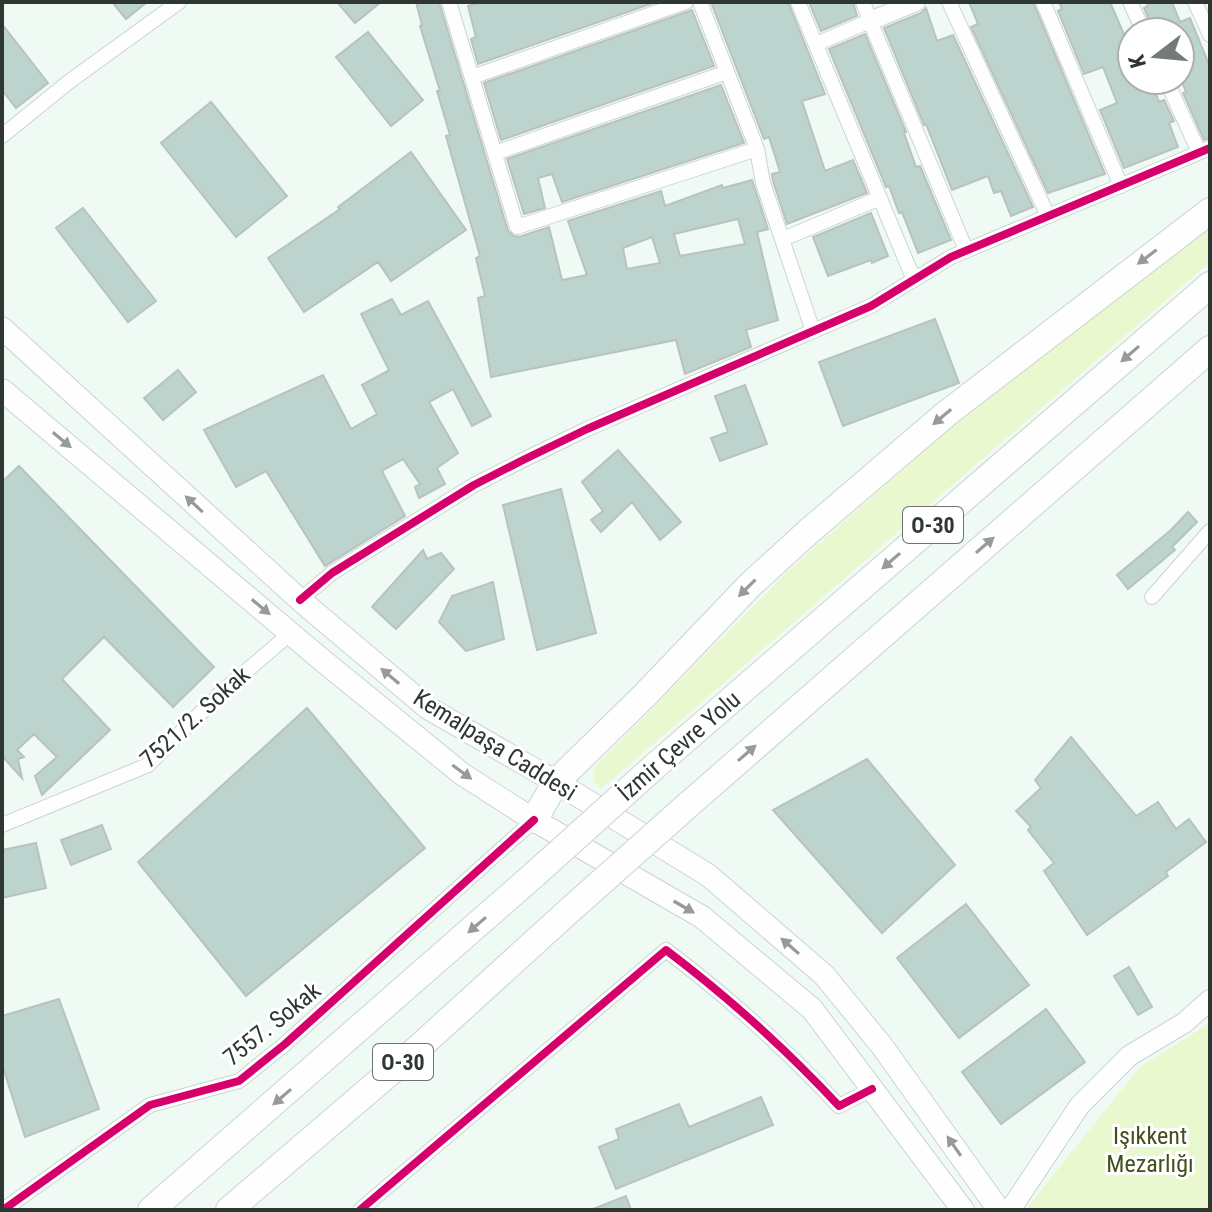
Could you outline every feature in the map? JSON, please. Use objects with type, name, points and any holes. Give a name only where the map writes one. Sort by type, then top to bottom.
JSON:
[{"type":"highway","points":[[534,820],[556,782],[750,585],[808,532],[946,414],[1210,211]]},
{"type":"highway","name":"İzmir Çevre Yolu","points":[[151,1210],[655,766],[1210,285]]},
{"type":"highway","name":"İzmir Çevre Yolu","points":[[229,1210],[416,1050],[688,805],[1210,349]]},
{"type":"main road","name":"Kemalpaşa Caddesi","points":[[2,328],[300,600],[428,708],[708,875],[824,975],[882,1046],[999,1210]]},
{"type":"main road","name":"Kemalpaşa Caddesi","points":[[2,390],[462,774],[534,820],[702,917],[812,1009],[963,1210]]},
{"type":"main road","points":[[1010,1210],[1080,1105],[1129,1056],[1184,1023],[1210,1000]]},
{"type":"street","points":[[2,136],[70,81],[179,2]]},
{"type":"street","points":[[449,2],[517,227],[757,149]]},
{"type":"street","points":[[472,77],[686,2]]},
{"type":"street","points":[[700,2],[757,149],[763,183],[813,331]]},
{"type":"street","points":[[798,2],[914,280]]},
{"type":"street","points":[[863,2],[966,250]]},
{"type":"street","points":[[816,44],[916,2]]},
{"type":"street","points":[[949,2],[1048,216]]},
{"type":"street","points":[[1043,2],[1121,186]]},
{"type":"street","points":[[1195,2],[1210,35]]},
{"type":"street","points":[[495,153],[727,72]]},
{"type":"street","points":[[300,600],[332,573],[474,485],[587,429],[871,306],[966,250],[1205,150],[1175,96]]},
{"type":"street","points":[[783,239],[880,198]]},
{"type":"street","points":[[1152,597],[1210,531]]},
{"type":"street","name":"7521/2. Sokak","points":[[2,825],[148,765],[223,691],[292,632]]},
{"type":"street","name":"7557. Sokak","points":[[3,1210],[150,1105],[239,1081],[285,1044],[534,820]]},
{"type":"street","points":[[360,1210],[666,950],[713,986],[783,1049],[839,1106],[872,1089]]},
{"type":"green space","points":[[1210,224],[1210,262],[601,789],[594,782],[594,768],[786,573],[1008,377]]},
{"type":"green space","name":"Işıkkent Mezarlığı","points":[[1210,1023],[1210,1210],[1025,1210],[1140,1067]]},
{"type":"building","points":[[112,2],[147,2],[126,19]]},
{"type":"building","points":[[337,2],[381,2],[355,23]]},
{"type":"building","points":[[416,2],[439,2],[508,231],[519,237],[549,227],[562,280],[587,275],[568,221],[661,191],[665,206],[722,185],[723,188],[752,180],[768,229],[757,232],[778,320],[746,330],[751,347],[685,374],[676,340],[491,377],[478,298],[485,296],[476,258],[480,256],[446,136],[450,135]],"holes":[[[738,219],[745,244],[680,256],[674,234]],[[652,237],[660,263],[627,269],[623,248]]]},
{"type":"building","points":[[481,2],[656,2],[478,64],[471,39],[476,37],[468,6]]},
{"type":"building","points":[[711,2],[788,2],[825,94],[802,101],[825,171],[853,160],[867,193],[787,224],[773,181],[772,174],[780,172],[769,137],[764,139]]},
{"type":"building","points":[[809,2],[853,2],[857,16],[821,31]]},
{"type":"building","points":[[969,2],[1033,2],[1105,174],[1048,193],[971,27],[978,24]]},
{"type":"building","points":[[1059,2],[1110,2],[1116,16],[1116,96],[1157,96],[1159,102],[1164,100],[1174,121],[1169,123],[1178,147],[1124,168],[1100,110],[1117,103],[1103,67],[1084,74],[1058,11],[1062,9]]},
{"type":"building","points":[[1147,2],[1172,2],[1178,16],[1147,16],[1144,8],[1148,6]]},
{"type":"building","points":[[926,8],[937,41],[953,35],[1033,207],[1011,216],[1001,191],[994,193],[988,176],[952,190],[884,28]]},
{"type":"building","points":[[692,10],[714,66],[501,140],[484,83]]},
{"type":"building","points":[[2,24],[48,83],[16,108],[2,90]]},
{"type":"building","points":[[368,32],[423,100],[391,126],[336,57]]},
{"type":"building","points":[[1196,33],[1210,67],[1210,138],[1204,140],[1184,96],[1196,96]]},
{"type":"building","points":[[865,34],[906,132],[916,167],[920,166],[951,240],[918,253],[902,212],[899,213],[889,186],[886,187],[829,49]]},
{"type":"building","points":[[721,85],[744,143],[562,202],[552,174],[538,178],[545,208],[524,214],[507,159]]},
{"type":"building","points":[[211,102],[287,196],[236,237],[161,143]]},
{"type":"building","points":[[411,152],[466,230],[391,281],[378,262],[304,312],[268,258],[340,209],[338,207]]},
{"type":"building","points":[[83,208],[156,301],[128,322],[56,228]]},
{"type":"building","points":[[871,213],[888,256],[828,276],[813,237]]},
{"type":"building","points":[[392,299],[401,315],[428,301],[491,416],[472,426],[453,389],[429,402],[458,453],[437,468],[445,484],[419,498],[415,487],[420,484],[403,459],[382,471],[405,516],[325,566],[266,471],[236,487],[204,430],[323,375],[351,429],[377,414],[362,385],[389,370],[361,314]]},
{"type":"building","points":[[935,319],[959,383],[843,426],[819,362]]},
{"type":"building","points":[[178,370],[196,392],[163,420],[144,398]]},
{"type":"building","points":[[745,385],[767,444],[720,461],[711,438],[728,432],[715,396]]},
{"type":"building","points":[[618,450],[681,522],[660,540],[632,502],[601,532],[591,520],[603,511],[582,482]]},
{"type":"building","points":[[19,466],[214,667],[173,707],[104,637],[62,679],[110,730],[42,795],[35,776],[57,757],[34,734],[17,750],[24,757],[18,759],[22,778],[2,756],[2,482]]},
{"type":"building","points":[[561,489],[596,633],[537,650],[503,505]]},
{"type":"building","points":[[1188,512],[1197,522],[1172,547],[1175,550],[1128,589],[1117,575]]},
{"type":"building","points":[[423,550],[427,559],[441,553],[454,569],[396,629],[372,607]]},
{"type":"building","points":[[493,582],[504,639],[466,651],[439,622],[452,596]]},
{"type":"building","points":[[307,708],[425,848],[246,996],[138,862]]},
{"type":"building","points":[[1071,737],[1136,816],[1158,802],[1176,829],[1189,819],[1206,842],[1166,872],[1168,876],[1087,935],[1044,871],[1054,863],[1028,830],[1031,827],[1016,811],[1041,788],[1035,780]]},
{"type":"building","points":[[867,759],[955,865],[882,933],[773,810]]},
{"type":"building","points":[[102,825],[111,849],[71,865],[61,840]]},
{"type":"building","points":[[36,843],[46,888],[2,898],[2,850]]},
{"type":"building","points":[[966,904],[1029,985],[959,1038],[897,958]]},
{"type":"building","points":[[1129,967],[1152,1007],[1138,1015],[1114,976]]},
{"type":"building","points":[[59,999],[99,1109],[25,1137],[2,1064],[2,1016]]},
{"type":"building","points":[[1046,1009],[1085,1062],[1001,1124],[962,1072]]},
{"type":"building","points":[[761,1097],[773,1125],[616,1189],[599,1147],[619,1139],[616,1129],[679,1104],[689,1127]]},
{"type":"building","points":[[626,1196],[631,1210],[593,1210],[593,1209]]},
{"type":"cycle path","points":[[300,600],[332,573],[474,485],[523,460],[587,429],[871,306],[951,257],[1210,148]]},
{"type":"cycle path","points":[[3,1210],[150,1105],[239,1081],[285,1044],[534,820]]},
{"type":"cycle path","points":[[360,1210],[666,950],[756,1024],[839,1106],[872,1089]]}]
